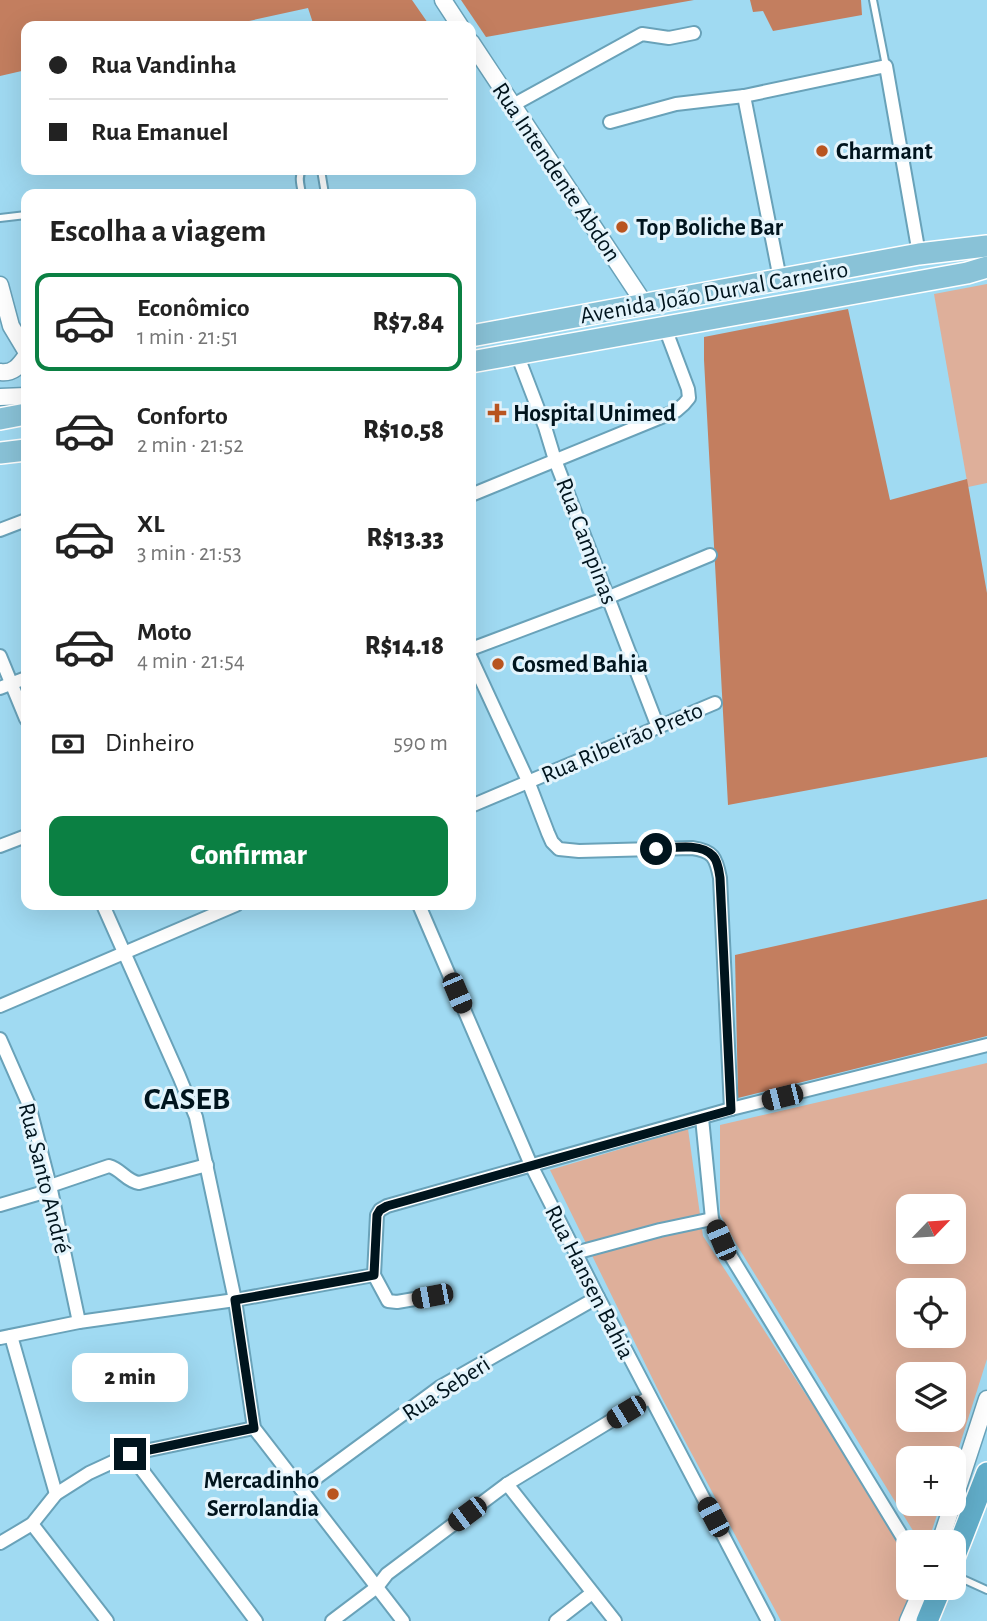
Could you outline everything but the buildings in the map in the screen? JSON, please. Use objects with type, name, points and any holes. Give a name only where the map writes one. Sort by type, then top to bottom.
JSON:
[{"type":"highway","points":[[965,1530],[987,1474]]},
{"type":"highway","points":[[930,1619],[937,1600]]},
{"type":"main road","name":"Avenida João Durval Carneiro","points":[[476,335],[987,244]]},
{"type":"main road","name":"Avenida João Durval Carneiro","points":[[476,361],[980,270]]},
{"type":"main road","points":[[0,419],[21,415]]},
{"type":"main road","points":[[0,453],[21,451]]},
{"type":"street","points":[[443,0],[457,21]]},
{"type":"street","points":[[513,105],[642,34],[669,37],[694,33]]},
{"type":"street","name":"Rua Intendente Abdon","points":[[476,50],[644,303]]},
{"type":"street","points":[[610,122],[676,104],[744,96],[886,66],[919,254]]},
{"type":"street","points":[[744,96],[780,279]]},
{"type":"street","points":[[0,285],[11,326],[21,345]]},
{"type":"street","points":[[476,493],[676,411],[689,398],[688,389],[665,328]]},
{"type":"street","name":"Rua Campinas","points":[[517,354],[658,727]]},
{"type":"street","points":[[0,372],[13,371],[21,361]]},
{"type":"street","points":[[0,397],[21,396]]},
{"type":"street","points":[[0,530],[21,522]]},
{"type":"street","points":[[476,647],[710,555]]},
{"type":"street","points":[[0,656],[6,686],[21,711]]},
{"type":"street","points":[[476,669],[528,781]]},
{"type":"street","name":"Rua Ribeirão Preto","points":[[476,804],[715,703]]},
{"type":"street","name":"Rua Ribeirão Preto","points":[[528,781],[552,842],[559,849],[579,851],[692,848],[702,849],[713,855],[718,863],[731,1110]]},
{"type":"street","points":[[0,846],[21,838]]},
{"type":"street","points":[[105,910],[196,1117],[235,1300],[254,1428],[403,1621]]},
{"type":"street","points":[[0,1006],[224,910]]},
{"type":"street","name":"Rua Hansen Bahia","points":[[421,910],[530,1165],[768,1621]]},
{"type":"street","name":"Rua Santo André","points":[[0,1039],[29,1105],[79,1322]]},
{"type":"street","points":[[432,1296],[397,1303],[388,1301],[374,1275],[376,1221],[380,1210],[530,1165],[731,1110],[987,1045]]},
{"type":"street","points":[[702,1118],[712,1219],[721,1240],[898,1530]]},
{"type":"street","points":[[0,1205],[109,1166],[132,1182],[139,1183],[206,1166]]},
{"type":"street","points":[[575,1253],[712,1219]]},
{"type":"street","points":[[56,1494],[6,1337],[79,1322],[235,1300],[374,1275]]},
{"type":"street","name":"Rua Seberi","points":[[301,1489],[440,1387],[598,1297]]},
{"type":"street","points":[[332,1621],[377,1587],[387,1574],[507,1484],[650,1397]]},
{"type":"street","points":[[966,1462],[987,1399]]},
{"type":"street","points":[[0,1543],[32,1524],[56,1494],[89,1473],[130,1454],[254,1428]]},
{"type":"street","points":[[130,1454],[256,1621]]},
{"type":"street","points":[[507,1484],[615,1621]]},
{"type":"street","points":[[32,1524],[107,1621]]},
{"type":"street","points":[[556,1621],[592,1593]]},
{"type":"street","points":[[908,1621],[917,1600]]},
{"type":"lane","points":[[873,0],[886,66]]},
{"type":"lane","points":[[0,218],[21,216]]},
{"type":"lane","points":[[966,1580],[987,1590]]},
{"type":"shaded area","points":[[0,0],[412,0],[427,21],[312,21],[308,8],[249,21],[21,21],[21,71],[0,76]]},
{"type":"shaded area","points":[[461,0],[694,0],[486,37]]},
{"type":"shaded area","points":[[750,0],[861,0],[862,15],[773,31],[763,11],[753,12]]},
{"type":"shaded area","points":[[987,284],[987,483],[968,487],[934,294]]},
{"type":"shaded area","points":[[848,309],[890,500],[967,479],[987,593],[987,757],[728,805],[704,337]]},
{"type":"shaded area","points":[[987,899],[987,1036],[738,1098],[735,955]]},
{"type":"shaded area","points":[[987,1063],[987,1359],[966,1425],[966,1362],[896,1362],[896,1432],[964,1432],[959,1446],[896,1446],[896,1503],[735,1242],[720,1214],[720,1125]]},
{"type":"shaded area","points":[[688,1129],[703,1236],[896,1534],[896,1600],[912,1600],[901,1621],[781,1621],[662,1398],[550,1170]]},
{"type":"shaded area","points":[[904,1516],[937,1516],[932,1530],[913,1530]]},
{"type":"place","name":"Charmant","points":[[822,151]]},
{"type":"place","name":"Top Boliche Bar","points":[[622,227]]},
{"type":"place","name":"Hospital Unimed","points":[[497,413]]},
{"type":"place","name":"Cosmed Bahia","points":[[498,664]]},
{"type":"place","name":"Mercadinho Serrolandia","points":[[333,1494]]},
{"type":"district","name":"CASEB","points":[[187,1098]]},
{"type":"route","points":[[130,1454],[254,1428],[235,1300],[374,1275],[377,1215],[380,1210],[731,1110],[718,863],[713,855],[702,849],[656,849]]}]
